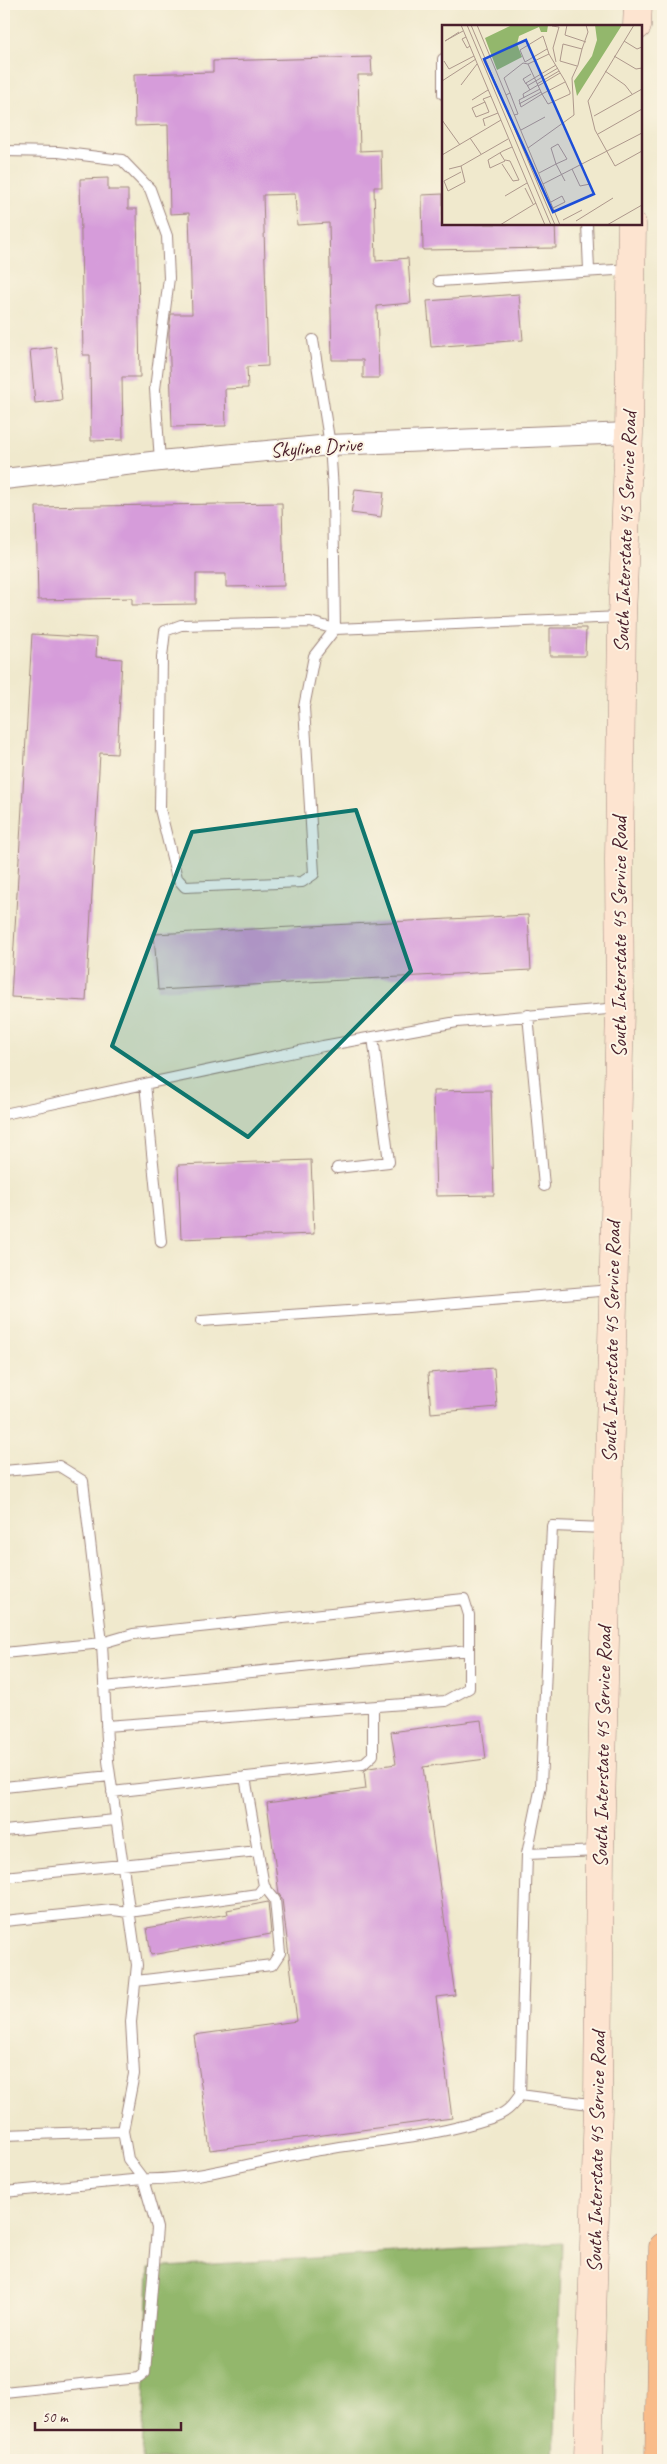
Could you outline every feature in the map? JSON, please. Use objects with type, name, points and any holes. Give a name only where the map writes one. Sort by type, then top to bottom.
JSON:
[{"type":"highway","points":[[659,2460],[663,2247]]},
{"type":"highway","points":[[643,2460],[660,2406]]},
{"type":"main road","points":[[637,25],[638,4]]},
{"type":"main road","name":"South Interstate 45 Service Road","points":[[588,2460],[598,2105],[600,1851],[606,1528],[620,1008],[619,860],[622,617],[629,433],[632,225]]},
{"type":"street","name":"Skyline Drive","points":[[4,479],[160,461],[330,445],[629,433]]},
{"type":"lane","points":[[4,151],[58,152],[122,160],[150,189],[167,236],[170,278],[155,389],[160,461]]},
{"type":"lane","points":[[587,225],[589,270]]},
{"type":"lane","points":[[439,281],[589,270],[632,269]]},
{"type":"lane","points":[[313,340],[330,445],[333,490],[335,629],[314,656],[304,707],[314,874],[302,882],[186,887],[177,878],[160,810],[162,657],[165,631],[181,625],[310,622],[335,629],[622,617]]},
{"type":"lane","points":[[4,1114],[373,1037],[457,1022],[620,1008]]},
{"type":"lane","points":[[528,1015],[544,1186]]},
{"type":"lane","points":[[337,1168],[389,1162],[373,1037]]},
{"type":"lane","points":[[145,1084],[162,1242]]},
{"type":"lane","points":[[201,1320],[408,1307],[612,1290]]},
{"type":"lane","points":[[4,1472],[59,1466],[82,1481],[102,1643],[110,1776],[121,1865],[138,1965],[132,2022],[134,2074],[123,2131],[128,2159],[143,2179],[157,2228],[145,2373],[139,2378],[4,2392]]},
{"type":"lane","points":[[4,2192],[143,2179],[168,2180],[305,2152],[455,2128],[493,2118],[510,2109],[520,2095],[527,1854],[541,1786],[552,1526],[606,1528]]},
{"type":"lane","points":[[4,1653],[102,1643],[133,1634],[464,1598],[469,1615],[469,1688],[445,1702],[106,1726]]},
{"type":"lane","points":[[104,1687],[469,1650]]},
{"type":"lane","points":[[112,1792],[363,1764],[373,1756],[373,1707]]},
{"type":"lane","points":[[4,1787],[110,1776]]},
{"type":"lane","points":[[136,1981],[272,1965],[280,1953],[275,1900],[264,1886],[245,1777]]},
{"type":"lane","points":[[4,1831],[116,1820]]},
{"type":"lane","points":[[4,1877],[258,1851]]},
{"type":"lane","points":[[527,1854],[600,1851]]},
{"type":"lane","points":[[4,1921],[112,1910],[129,1912],[258,1894],[264,1886]]},
{"type":"lane","points":[[520,2095],[598,2105]]},
{"type":"lane","points":[[4,2135],[123,2131]]},
{"type":"highlighted area","points":[[356,810],[411,971],[248,1137],[112,1046],[192,832]]},
{"type":"green space","points":[[562,2243],[554,2460],[142,2460],[149,2268]]},
{"type":"building","points":[[371,57],[372,75],[358,75],[360,151],[381,150],[382,187],[374,187],[376,261],[408,258],[411,303],[377,306],[379,378],[363,378],[363,360],[332,360],[329,223],[297,225],[295,194],[263,195],[268,366],[247,367],[248,388],[225,389],[226,426],[172,427],[169,332],[171,314],[192,314],[189,213],[170,214],[168,125],[135,126],[134,74],[213,72],[213,61]]},
{"type":"building","points":[[108,178],[108,190],[128,190],[128,209],[137,209],[140,377],[122,377],[123,440],[91,441],[90,355],[83,355],[80,179]]},
{"type":"building","points":[[442,194],[442,225],[555,225],[556,248],[423,250],[422,195]]},
{"type":"building","points":[[519,294],[523,340],[431,347],[427,301]]},
{"type":"building","points":[[56,347],[62,400],[35,403],[30,350]]},
{"type":"building","points":[[355,489],[384,492],[381,517],[351,513]]},
{"type":"building","points":[[282,503],[284,586],[226,587],[226,574],[196,574],[196,604],[132,605],[132,598],[38,600],[36,507]]},
{"type":"building","points":[[550,628],[586,628],[585,656],[550,656]]},
{"type":"building","points":[[32,634],[97,638],[96,657],[122,659],[117,754],[100,753],[86,1001],[11,997]]},
{"type":"building","points":[[528,915],[531,970],[158,990],[154,934]]},
{"type":"building","points":[[491,1090],[494,1195],[436,1196],[433,1091]]},
{"type":"building","points":[[311,1160],[314,1234],[181,1239],[178,1165]]},
{"type":"building","points":[[494,1368],[497,1407],[431,1413],[428,1373]]},
{"type":"building","points":[[481,1720],[486,1759],[423,1767],[455,1995],[436,1997],[452,2118],[210,2150],[194,2035],[297,2021],[282,1899],[279,1894],[267,1803],[366,1789],[364,1771],[369,1768],[396,1764],[391,1732]]},
{"type":"building","points":[[268,1902],[271,1934],[151,1955],[147,1928],[228,1914],[227,1910]]}]
